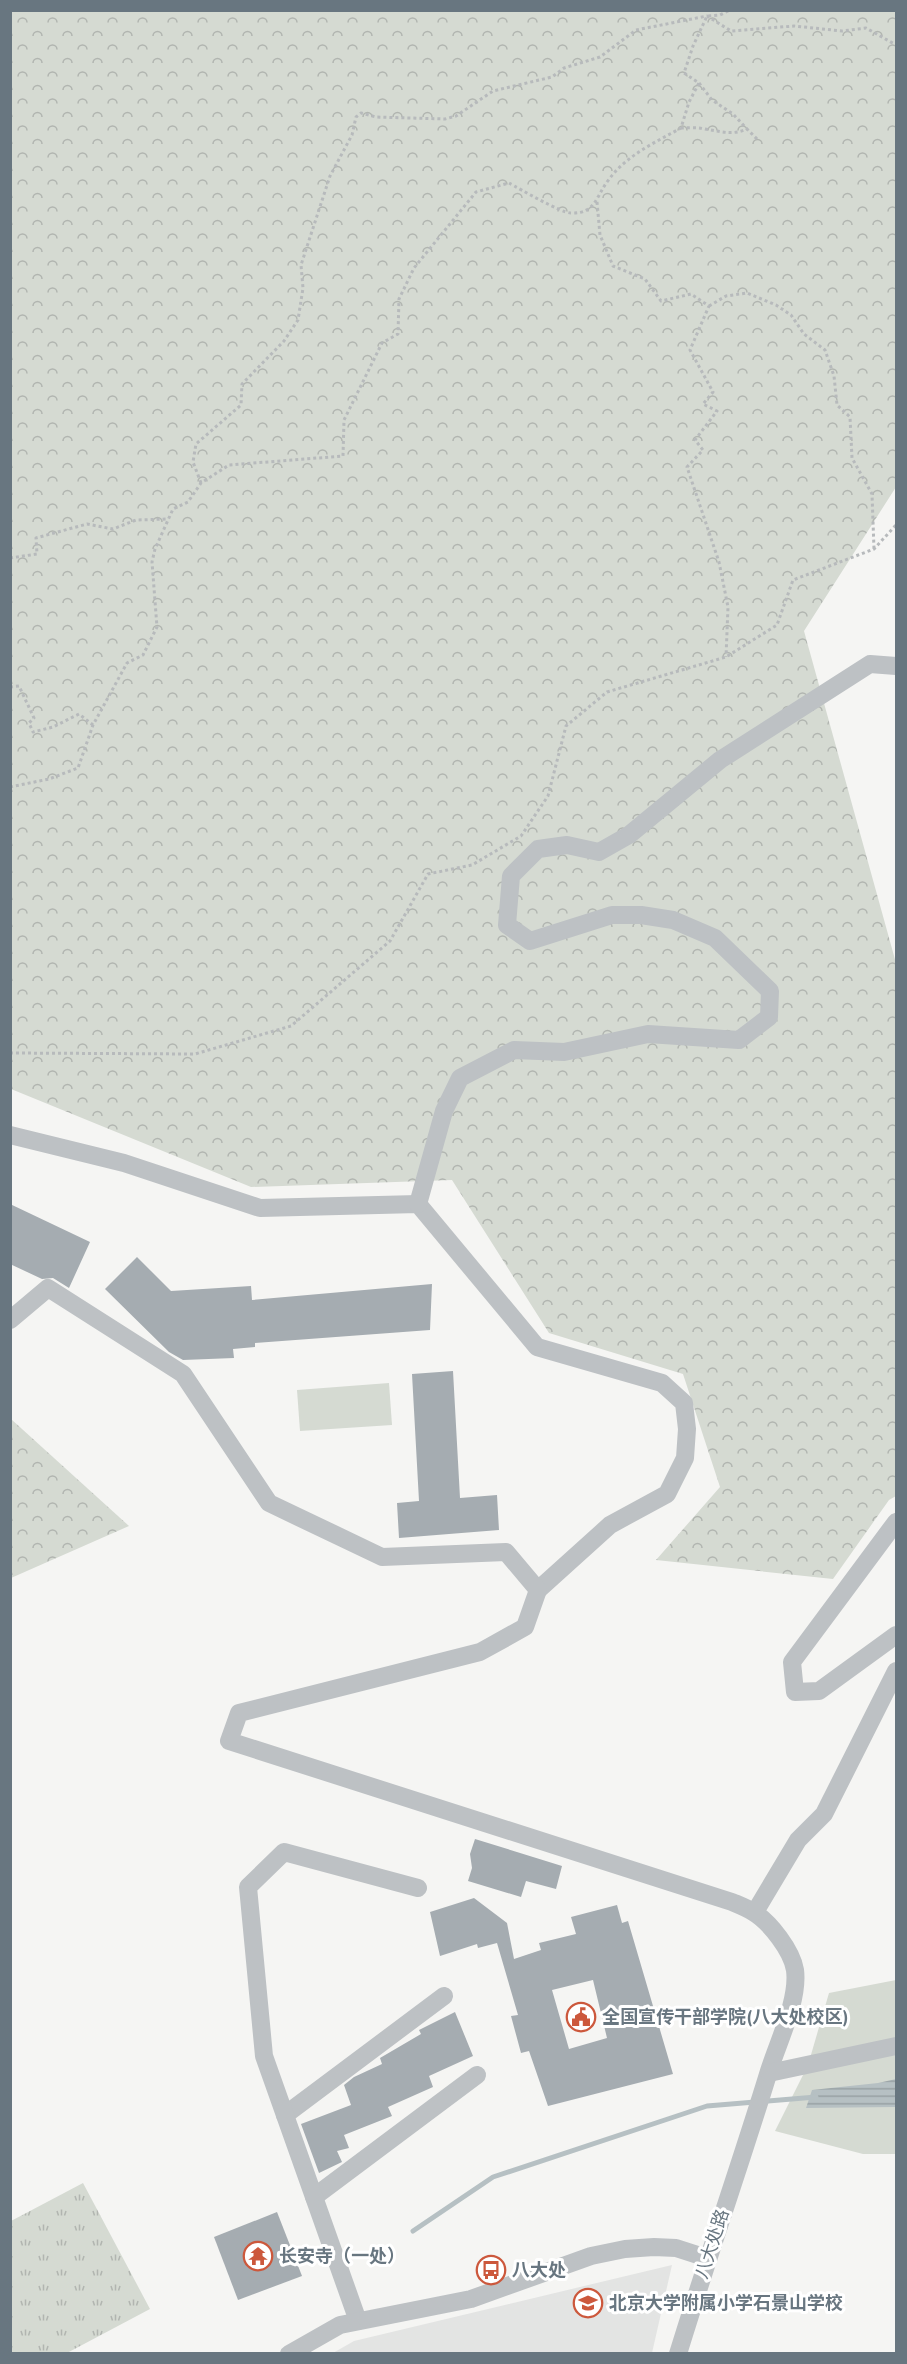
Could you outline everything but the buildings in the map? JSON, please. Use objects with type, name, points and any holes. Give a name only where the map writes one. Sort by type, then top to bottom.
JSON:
[{"type":"street","points":[[418,1204],[444,1111],[460,1078],[514,1050],[564,1052],[648,1034],[739,1040],[769,1017],[770,991],[715,938],[674,920],[641,915],[612,915],[530,941],[507,925],[511,876],[538,849],[567,845],[599,852],[629,836],[720,760],[870,664],[897,666]]},
{"type":"street","points":[[10,1135],[124,1163],[260,1208],[418,1204]]},
{"type":"street","points":[[418,1204],[537,1347],[662,1383],[684,1403],[687,1429],[685,1458],[667,1494],[610,1526],[538,1590],[525,1626],[480,1652],[238,1713],[229,1741],[703,1892],[755,1912],[798,1840],[824,1814],[897,1671]]},
{"type":"street","points":[[10,1320],[48,1288],[183,1374],[269,1503],[382,1557],[506,1552],[538,1590]]},
{"type":"street","points":[[897,1522],[792,1662],[795,1692],[819,1691],[897,1635]]},
{"type":"street","points":[[358,2321],[264,2056],[248,1887],[284,1852],[418,1888]]},
{"type":"street","name":"八大处路","points":[[678,2354],[707,2258],[794,1995],[795,1972],[792,1956],[778,1936],[755,1912]]},
{"type":"street","points":[[285,2115],[444,1996]]},
{"type":"street","points":[[769,2073],[897,2046]]},
{"type":"street","points":[[314,2198],[477,2075]]},
{"type":"street","points":[[289,2354],[340,2325],[471,2299],[591,2256],[625,2249],[654,2247],[676,2248],[707,2258]]},
{"type":"path","points":[[707,10],[707,16],[684,73],[699,83],[712,100],[733,114],[758,140]]},
{"type":"path","points":[[201,483],[193,462],[196,444],[241,405],[242,384],[284,341],[298,320],[303,288],[301,265],[330,176],[352,135],[356,117],[361,113],[376,117],[445,119],[456,116],[493,91],[552,76],[564,68],[600,57],[636,30],[720,15],[730,10]]},
{"type":"path","points":[[707,16],[730,31],[794,26],[842,31],[866,28],[897,45]]},
{"type":"path","points":[[681,128],[689,102],[699,83]]},
{"type":"path","points":[[709,306],[691,294],[662,302],[645,279],[613,266],[600,235],[597,202],[606,183],[635,153],[681,128],[702,128],[727,134],[747,129]]},
{"type":"path","points":[[10,787],[49,779],[78,768],[93,725],[127,663],[143,655],[157,627],[152,562],[155,549],[173,509],[188,502],[201,483],[229,465],[343,456],[344,420],[382,343],[398,334],[399,299],[414,268],[476,192],[509,183],[570,213],[584,210],[597,202]]},
{"type":"path","points":[[726,657],[728,607],[719,562],[687,467],[703,450],[695,440],[717,411],[703,404],[713,392],[690,350],[709,306],[726,296],[747,293],[776,305],[791,315],[804,334],[825,350],[834,376],[837,405],[850,417],[852,458],[872,494],[874,549]]},
{"type":"path","points":[[10,558],[37,554],[36,538],[87,524],[112,529],[136,520],[168,519]]},
{"type":"path","points":[[10,1053],[195,1054],[291,1026],[390,941],[428,874],[472,865],[521,836],[548,796],[566,726],[607,692],[726,657],[777,625],[794,580],[874,549],[897,525]]},
{"type":"path","points":[[10,687],[20,686],[34,718],[29,723],[33,732],[53,727],[79,714],[93,725]]},
{"type":"shaded area","points":[[896,2079],[896,2107],[806,2108],[812,2090]]},
{"type":"shaded area","name":"北京大学附属小学石景山学校","points":[[672,2265],[652,2353],[333,2353],[354,2341]]},
{"type":"green space","points":[[11,11],[896,11],[896,487],[804,631],[896,963],[896,1496],[889,1500],[833,1579],[656,1560],[720,1487],[683,1374],[549,1333],[452,1180],[251,1187],[11,1089]]},
{"type":"green space","points":[[389,1383],[392,1425],[300,1431],[297,1390]]},
{"type":"green space","points":[[11,1419],[129,1526],[11,1578]]},
{"type":"green space","points":[[896,1980],[896,2154],[863,2154],[775,2131],[808,2065],[829,1993]]},
{"type":"green space","points":[[83,2183],[150,2309],[67,2353],[11,2353],[11,2221]]},
{"type":"waterway","points":[[413,2231],[493,2177],[707,2106],[816,2097]]},
{"type":"place","name":"全国宣传干部学院(八大处校区)","points":[[581,2017]]},
{"type":"place","name":"长安寺（一处）","points":[[258,2256]]},
{"type":"place","name":"八大处","points":[[491,2270]]},
{"type":"place","name":"北京大学附属小学石景山学校","points":[[588,2303]]}]
